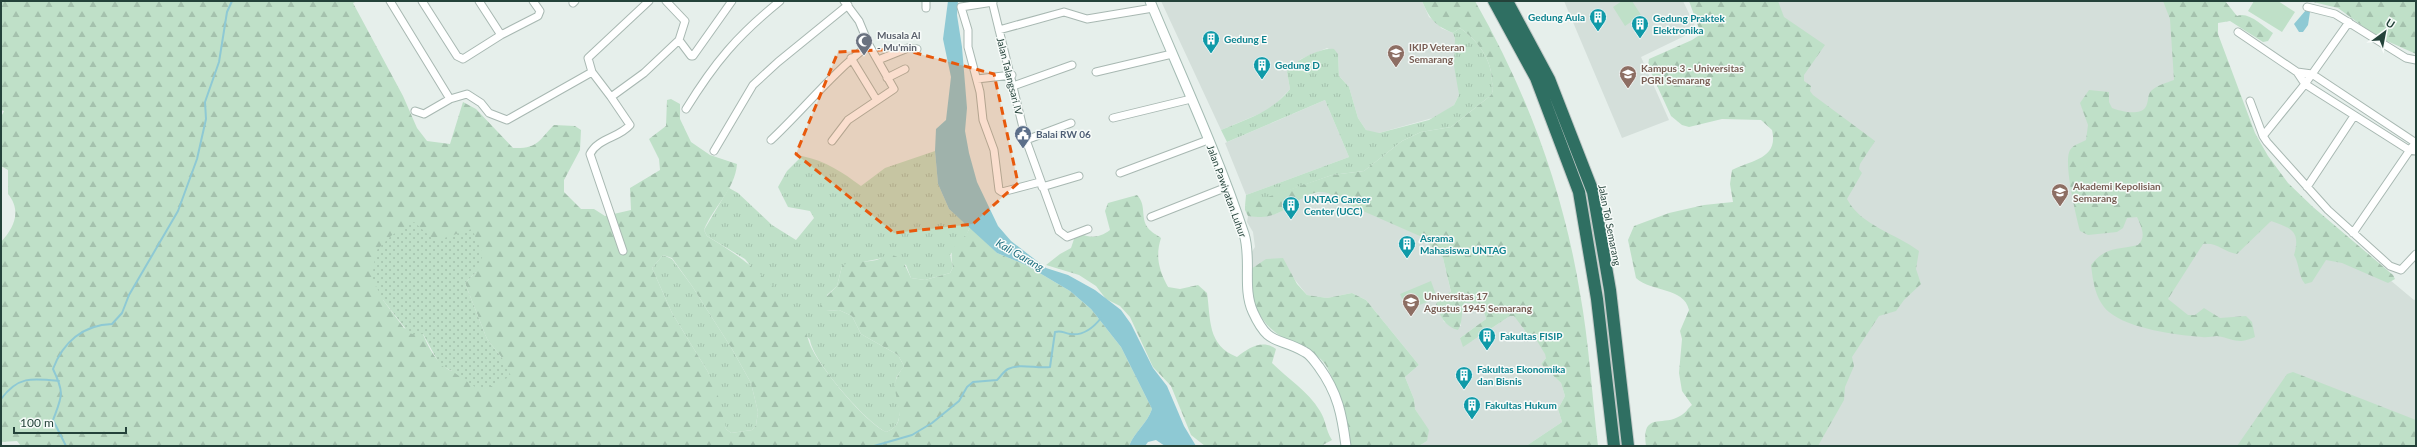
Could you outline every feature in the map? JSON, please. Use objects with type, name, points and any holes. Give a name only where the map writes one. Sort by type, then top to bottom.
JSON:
[{"type":"highway","points":[[1494,1],[1536,78],[1579,192],[1597,299],[1614,446]]},
{"type":"highway","name":"Jalan Tol Semarang","points":[[1507,1],[1549,79],[1593,192],[1610,290],[1628,446]]},
{"type":"main road","name":"Jalan Pawiyatan Luhur","points":[[1152,5],[1227,187],[1244,236],[1248,258],[1248,284],[1252,310],[1262,330],[1272,340],[1306,352],[1320,369],[1338,398],[1345,446]]},
{"type":"street","points":[[390,1],[450,99]]},
{"type":"street","points":[[422,1],[461,59],[466,58],[501,35],[538,16],[540,10],[534,1]]},
{"type":"street","points":[[479,1],[501,35]]},
{"type":"street","points":[[623,251],[590,154],[599,143],[625,131],[630,125],[592,72],[588,63],[590,56],[629,22],[649,1]]},
{"type":"street","points":[[611,97],[644,73],[679,40],[685,26],[685,20],[666,1]]},
{"type":"street","points":[[679,40],[691,56],[693,56],[732,1]]},
{"type":"street","points":[[686,109],[718,60],[736,39],[780,1]]},
{"type":"street","points":[[992,1],[961,7],[963,18],[967,25],[968,46],[977,79],[983,120],[994,150],[999,190],[1002,192],[1079,176]]},
{"type":"street","name":"Jalan Talangsari IV","points":[[992,1],[1012,75],[1013,86],[1026,140],[1041,185],[1059,231],[1067,237],[1088,229]]},
{"type":"street","points":[[714,151],[753,85],[846,3],[859,21],[869,45],[893,89],[876,99],[848,120],[832,140]]},
{"type":"street","points":[[999,30],[1064,12],[1087,19],[1152,5]]},
{"type":"street","points":[[2307,6],[2335,14],[2406,58],[2416,60]]},
{"type":"street","points":[[2263,136],[2305,84],[2349,22]]},
{"type":"street","points":[[2238,32],[2297,72],[2305,84],[2354,116],[2413,150]]},
{"type":"street","points":[[771,140],[803,110],[834,73],[869,45]]},
{"type":"street","points":[[878,60],[908,48],[917,49]]},
{"type":"street","points":[[1096,72],[1172,54]]},
{"type":"street","points":[[851,58],[876,99]]},
{"type":"street","points":[[1013,86],[1072,65]]},
{"type":"street","points":[[887,78],[905,69]]},
{"type":"street","points":[[415,111],[424,114],[450,99],[469,94],[489,113],[507,120],[592,72]]},
{"type":"street","points":[[2297,72],[2312,74],[2416,141],[2413,150],[2353,233]]},
{"type":"street","points":[[977,79],[1012,75]]},
{"type":"street","points":[[1113,118],[1191,99]]},
{"type":"street","points":[[2250,101],[2263,136],[2328,210],[2395,269],[2401,270],[2416,254]]},
{"type":"street","points":[[2307,187],[2354,116],[2352,109],[2356,106],[2360,106]]},
{"type":"street","points":[[1026,140],[1071,123]]},
{"type":"street","points":[[1120,173],[1208,140]]},
{"type":"street","points":[[1151,217],[1227,187]]},
{"type":"highlighted area","points":[[901,49],[994,74],[1018,183],[973,224],[894,233],[796,154],[838,52]]},
{"type":"shaded area","name":"IKIP Veteran Semarang","points":[[1161,1],[1422,1],[1429,17],[1439,24],[1441,28],[1453,33],[1455,39],[1459,95],[1454,105],[1436,117],[1379,133],[1372,133],[1366,130],[1358,118],[1349,87],[1339,76],[1338,54],[1327,48],[1301,59],[1287,72],[1290,89],[1271,109],[1221,130]]},
{"type":"shaded area","name":"Kampus 3 - Universitas PGRI Semarang","points":[[1564,1],[1683,1],[1697,30],[1641,57],[1669,120],[1622,138]]},
{"type":"shaded area","name":"Akademi Kepolisian Semarang","points":[[1759,1],[2196,1],[2237,110],[2281,189],[2414,300],[2416,299],[2416,446],[1744,446],[1817,225]]},
{"type":"shaded area","points":[[1325,100],[1349,157],[1246,195],[1225,143]]},
{"type":"shaded area","name":"Universitas 17 Agustus 1945 Semarang","points":[[1324,191],[1331,193],[1338,200],[1403,227],[1422,237],[1436,249],[1443,258],[1451,293],[1436,304],[1444,322],[1461,326],[1461,311],[1464,303],[1482,304],[1486,319],[1460,338],[1472,341],[1510,316],[1514,316],[1521,322],[1523,328],[1534,336],[1546,354],[1546,358],[1541,364],[1561,383],[1565,396],[1558,409],[1562,422],[1526,446],[1419,446],[1427,441],[1420,417],[1415,409],[1414,399],[1405,377],[1419,365],[1366,300],[1352,293],[1327,298],[1307,295],[1291,275],[1251,269],[1251,253],[1255,247],[1253,232],[1247,222],[1248,216],[1262,217],[1278,213],[1305,197]]},
{"type":"green space","points":[[1,1],[357,1],[353,3],[403,96],[417,128],[427,141],[450,144],[463,102],[476,109],[513,148],[528,147],[537,143],[554,125],[575,126],[581,130],[580,150],[564,180],[564,192],[581,209],[594,209],[605,216],[631,210],[630,188],[660,170],[659,159],[649,139],[666,126],[667,100],[671,99],[680,104],[680,119],[691,142],[710,155],[737,164],[728,190],[704,230],[707,236],[736,254],[759,273],[780,294],[803,324],[812,349],[825,370],[856,407],[867,418],[886,432],[897,424],[899,418],[895,383],[904,366],[898,355],[861,334],[852,316],[839,310],[826,311],[820,306],[823,300],[837,286],[842,266],[848,263],[877,260],[888,253],[902,259],[911,278],[925,280],[950,273],[953,267],[952,253],[954,248],[967,233],[970,227],[997,253],[1026,265],[1070,291],[1091,309],[1121,347],[1152,409],[1129,446],[21,446],[17,441],[1,442],[1,242],[6,237],[13,225],[15,219],[15,207],[8,194],[8,170],[1,166],[1,117],[4,111],[1,110]],"holes":[[[663,255],[672,258],[692,286],[732,349],[751,383],[758,412],[756,425],[752,430],[731,433],[726,429],[720,401],[708,372],[672,313],[652,268]],[[476,272],[465,283],[487,339],[502,358],[452,371],[447,369],[438,361],[423,334],[404,328],[383,300]]]},
{"type":"green space","points":[[1422,1],[1475,1],[1494,35],[1527,106],[1553,179],[1573,254],[1586,331],[1598,446],[1526,446],[1562,422],[1558,409],[1565,396],[1561,383],[1541,364],[1546,358],[1545,354],[1534,336],[1527,333],[1514,316],[1510,316],[1463,347],[1460,338],[1486,319],[1482,304],[1464,303],[1461,324],[1458,330],[1453,329],[1446,324],[1439,313],[1436,304],[1441,296],[1451,292],[1443,258],[1422,237],[1323,192],[1308,196],[1278,213],[1271,215],[1260,217],[1248,216],[1245,210],[1245,206],[1250,203],[1332,175],[1364,171],[1402,141],[1421,132],[1451,127],[1490,96],[1493,89],[1490,66],[1483,51],[1467,33],[1460,28],[1453,33],[1433,21]]},
{"type":"green space","points":[[1622,1],[1632,1],[1641,15],[1625,26],[1613,7]]},
{"type":"green space","points":[[1689,1],[1778,1],[1784,17],[1825,45],[1804,75],[1804,81],[1811,86],[1810,91],[1813,95],[1875,141],[1860,164],[1859,169],[1862,173],[1847,199],[1853,208],[1870,223],[1919,251],[1916,269],[1921,284],[1904,300],[1896,311],[1879,316],[1852,357],[1854,366],[1845,387],[1844,400],[1818,446],[1646,446],[1645,435],[1650,424],[1680,416],[1692,405],[1682,391],[1679,373],[1682,339],[1680,331],[1689,310],[1681,297],[1674,293],[1650,286],[1636,278],[1628,240],[1634,226],[1669,213],[1704,205],[1733,202],[1730,184],[1732,170],[1762,157],[1771,147],[1773,140],[1772,130],[1761,120],[1722,119],[1689,127],[1682,125],[1671,116],[1648,66],[1649,59],[1692,40],[1701,34]]},
{"type":"green space","points":[[2163,1],[2225,1],[2237,16],[2241,15],[2251,17],[2273,33],[2268,41],[2263,42],[2230,21],[2218,23],[2218,34],[2255,133],[2268,156],[2288,183],[2313,207],[2393,275],[2395,279],[2388,283],[2342,263],[2326,260],[2312,282],[2305,284],[2301,278],[2294,255],[2296,241],[2293,232],[2284,226],[2271,221],[2237,254],[2212,244],[2203,244],[2168,299],[2188,315],[2195,315],[2204,308],[2220,318],[2246,316],[2252,322],[2255,337],[2244,341],[2236,341],[2217,336],[2204,337],[2180,335],[2154,330],[2128,323],[2109,312],[2104,307],[2096,290],[2091,265],[2096,259],[2107,252],[2138,245],[2141,242],[2143,235],[2137,217],[2127,218],[2123,228],[2117,232],[2088,235],[2080,231],[2069,177],[2068,156],[2072,148],[2086,140],[2088,125],[2080,103],[2089,90],[2109,92],[2109,102],[2112,108],[2138,112],[2145,108],[2149,95],[2153,89],[2174,80],[2170,19]]},
{"type":"green space","points":[[2254,1],[2278,1],[2295,12],[2282,32],[2248,11]]},
{"type":"green space","points":[[2309,1],[2416,1],[2416,54],[2376,36],[2338,8]]},
{"type":"green space","points":[[1460,28],[1473,39],[1487,58],[1490,66],[1493,88],[1490,96],[1451,127],[1421,132],[1402,141],[1364,171],[1332,175],[1245,206],[1246,195],[1349,157],[1325,100],[1227,142],[1221,130],[1267,109],[1275,104],[1290,89],[1287,72],[1295,63],[1315,52],[1334,49],[1338,54],[1339,76],[1349,87],[1358,118],[1366,130],[1379,133],[1429,120],[1454,105],[1459,95],[1454,66],[1455,39],[1453,33]]},
{"type":"green space","points":[[935,151],[938,184],[949,209],[970,227],[967,234],[950,255],[953,267],[950,273],[925,280],[911,278],[906,265],[883,258],[842,266],[837,286],[827,295],[826,311],[839,310],[852,316],[861,334],[898,355],[904,366],[896,379],[899,416],[897,423],[893,428],[886,432],[877,426],[854,404],[830,376],[813,350],[810,340],[745,259],[707,236],[704,230],[729,188],[738,193],[772,225],[796,240],[814,218],[810,211],[788,207],[778,187],[787,171],[802,156],[819,161],[833,168],[861,186],[885,168]]},
{"type":"green space","points":[[1137,195],[1142,203],[1144,220],[1148,228],[1161,238],[1158,257],[1162,275],[1168,287],[1180,289],[1198,285],[1207,293],[1212,331],[1220,346],[1227,352],[1237,357],[1256,346],[1266,345],[1276,349],[1272,363],[1310,397],[1322,414],[1332,440],[1321,446],[1205,446],[1191,435],[1171,386],[1153,367],[1130,317],[1120,306],[1106,299],[1096,286],[1079,275],[1046,265],[1060,254],[1071,248],[1074,239],[1080,234],[1095,236],[1102,235],[1110,230],[1105,211],[1108,203]]},
{"type":"green space","points":[[414,222],[435,241],[472,229],[483,255],[476,272],[465,283],[487,339],[502,358],[511,376],[486,389],[478,389],[452,371],[440,365],[423,334],[416,335],[409,333],[383,300],[372,278],[376,251],[392,235]]},
{"type":"green space","points":[[663,255],[672,259],[692,286],[732,349],[751,383],[758,412],[756,425],[752,430],[731,433],[726,429],[708,372],[672,313],[652,268]]},
{"type":"green space","points":[[1283,258],[1297,284],[1307,295],[1327,298],[1352,293],[1366,300],[1419,365],[1405,377],[1414,399],[1415,409],[1429,430],[1427,441],[1419,446],[1347,446],[1337,393],[1325,364],[1316,355],[1275,332],[1257,309],[1252,290],[1251,269],[1266,259]]},
{"type":"green space","points":[[1431,281],[1437,298],[1407,310],[1400,294]]},
{"type":"green space","points":[[2293,372],[2416,420],[2416,446],[2237,446],[2287,374]]},
{"type":"water","name":"Kali Garang","points":[[948,1],[958,1],[957,15],[962,47],[967,108],[965,131],[969,153],[977,182],[998,226],[1011,241],[1046,268],[1068,275],[1095,290],[1121,310],[1131,324],[1153,368],[1167,386],[1184,426],[1196,446],[1165,446],[1156,440],[1148,442],[1145,446],[1129,446],[1152,409],[1121,347],[1091,309],[1070,291],[1026,265],[997,253],[949,209],[938,184],[935,151],[936,129],[946,120],[951,77],[943,39]]},
{"type":"water","points":[[2306,10],[2310,12],[2308,25],[2303,32],[2299,32],[2294,24]]},
{"type":"waterway","points":[[66,446],[53,420],[61,395],[61,390],[53,369],[62,351],[75,337],[92,328],[112,324],[122,313],[129,295],[178,211],[197,159],[206,119],[205,102],[219,62],[227,12],[232,1]]},
{"type":"waterway","points":[[874,446],[912,435],[932,423],[959,401],[967,387],[973,382],[997,380],[1007,370],[1018,366],[1050,367],[1055,332],[1061,331],[1070,334],[1079,334],[1092,328],[1101,318]]},
{"type":"waterway","points":[[1,399],[13,386],[26,380],[41,379],[59,381]]},
{"type":"place","name":"Gedung Aula","points":[[1598,32]]},
{"type":"place","name":"Gedung Praktek Elektronika","points":[[1640,39]]},
{"type":"place","name":"Gedung E","points":[[1211,54]]},
{"type":"place","name":"Musala Al - Mu'min","points":[[864,56]]},
{"type":"place","name":"IKIP Veteran Semarang","points":[[1396,68]]},
{"type":"place","name":"Gedung D","points":[[1262,80]]},
{"type":"place","name":"Kampus 3 - Universitas PGRI Semarang","points":[[1628,89]]},
{"type":"place","name":"Balai RW 06","points":[[1023,149]]},
{"type":"place","name":"Akademi Kepolisian Semarang","points":[[2060,207]]},
{"type":"place","name":"UNTAG Career Center (UCC)","points":[[1291,220]]},
{"type":"place","name":"Asrama Mahasiswa UNTAG","points":[[1407,259]]},
{"type":"place","name":"Universitas 17 Agustus 1945 Semarang","points":[[1411,317]]},
{"type":"place","name":"Fakultas FISIP","points":[[1487,351]]},
{"type":"place","name":"Fakultas Ekonomika dan Bisnis","points":[[1464,390]]},
{"type":"place","name":"Fakultas Hukum","points":[[1472,420]]}]
